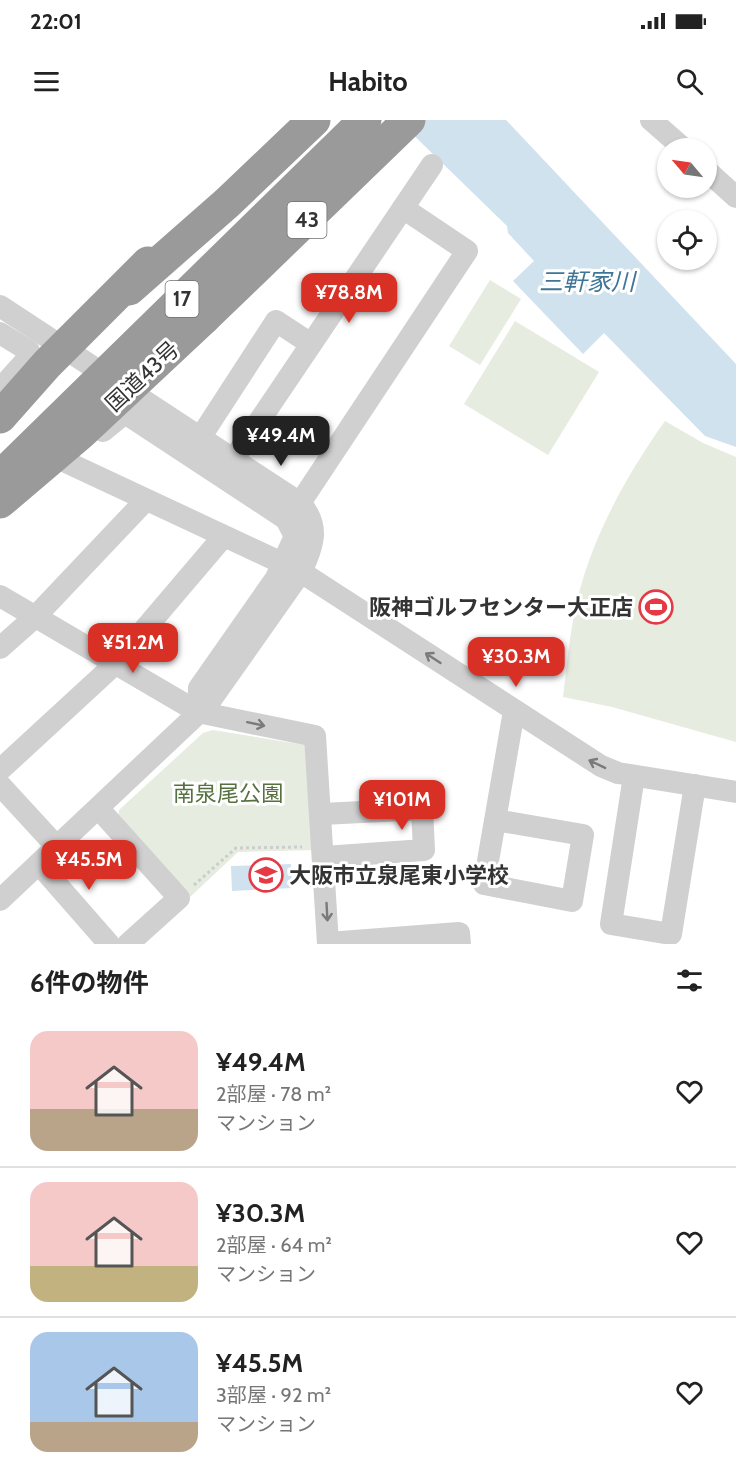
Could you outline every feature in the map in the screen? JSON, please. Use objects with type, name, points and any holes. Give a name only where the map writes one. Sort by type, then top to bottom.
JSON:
[{"type":"highway","points":[[0,415],[293,120]]},
{"type":"highway","points":[[87,325],[173,253],[314,120]]},
{"type":"highway","name":"17","points":[[0,448],[334,120]]},
{"type":"highway","name":"17","points":[[0,477],[365,120]]},
{"type":"highway","points":[[135,383],[216,292],[385,120]]},
{"type":"highway","name":"国道43号","points":[[0,502],[135,383],[409,120]]},
{"type":"street","points":[[651,120],[672,138]]},
{"type":"street","points":[[233,460],[432,165]]},
{"type":"street","points":[[717,180],[736,197]]},
{"type":"street","points":[[300,503],[467,251],[403,208]]},
{"type":"street","points":[[0,306],[300,503],[314,523],[314,534],[309,556],[291,568]]},
{"type":"street","points":[[200,438],[276,321],[311,344]]},
{"type":"street","points":[[0,333],[28,351],[30,356],[0,389]]},
{"type":"street","points":[[0,415],[64,348]]},
{"type":"street","points":[[0,517],[126,413],[286,519],[295,536],[291,568],[208,704],[0,900]]},
{"type":"street","points":[[66,462],[291,568],[585,758],[618,773],[736,792]]},
{"type":"street","points":[[0,648],[35,617],[145,501]]},
{"type":"street","points":[[0,770],[115,664],[223,537]]},
{"type":"street","points":[[0,596],[198,712],[315,736],[322,814],[328,944],[405,941],[459,933],[460,944]]},
{"type":"street","points":[[495,820],[583,836],[572,901],[484,884],[495,820],[514,711]]},
{"type":"street","points":[[634,776],[611,924],[671,934],[695,785]]},
{"type":"street","points":[[0,785],[57,847]]},
{"type":"street","points":[[99,809],[179,898],[128,944]]},
{"type":"street","points":[[322,814],[422,809],[424,850],[323,852]]},
{"type":"street","points":[[39,864],[109,944]]},
{"type":"path","points":[[179,898],[236,848],[323,852]]},
{"type":"green space","points":[[490,280],[521,299],[480,365],[449,346]]},
{"type":"green space","points":[[515,321],[599,372],[548,455],[464,404]]},
{"type":"green space","name":"阪神ゴルフセンター大正店","points":[[665,421],[703,443],[736,457],[736,742],[612,707],[563,697],[570,637],[590,558],[607,517],[640,458]]},
{"type":"green space","name":"南泉尾公園","points":[[213,730],[305,745],[316,850],[238,852],[190,897],[118,818],[119,810],[203,733]]},
{"type":"water","name":"三軒家川","points":[[398,120],[506,120],[736,364],[736,447],[705,436],[604,333],[583,354],[513,281],[534,261],[508,233],[507,226]]},
{"type":"water","points":[[291,864],[292,888],[232,891],[231,866]]},
{"type":"place","name":"阪神ゴルフセンター大正店","points":[[656,607]]},
{"type":"place","name":"大阪市立泉尾東小学校","points":[[266,875]]}]
